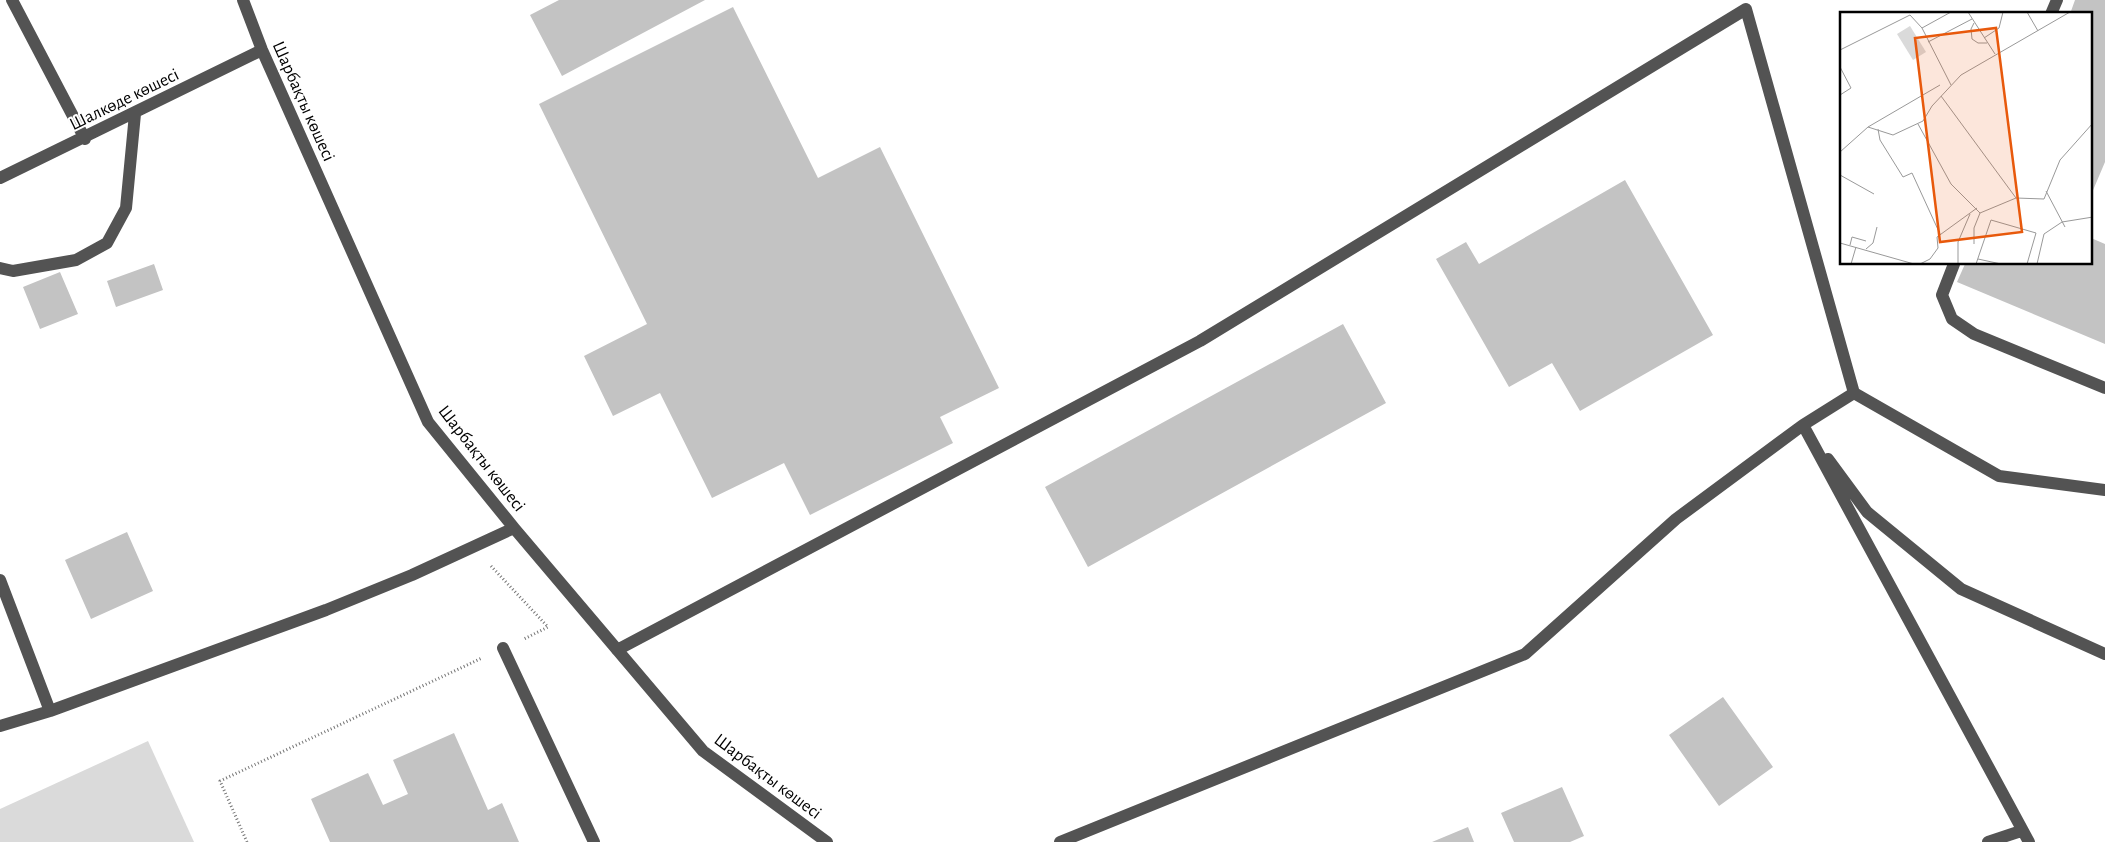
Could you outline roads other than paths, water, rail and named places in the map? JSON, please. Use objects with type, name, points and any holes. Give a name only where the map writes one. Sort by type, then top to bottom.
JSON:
[{"type":"street","points":[[12,0],[84,139]]},
{"type":"street","name":"Шарбақты көшесі","points":[[243,0],[262,50],[428,422],[514,528],[703,752],[827,842]]},
{"type":"street","points":[[2052,12],[2057,0]]},
{"type":"street","points":[[617,650],[1200,341],[1748,5],[1854,393],[1999,476],[2105,490]]},
{"type":"street","name":"Шалкөде көшесі","points":[[0,178],[84,139],[262,50]]},
{"type":"street","points":[[0,268],[13,271],[76,260],[106,243],[126,208],[135,114]]},
{"type":"street","points":[[1954,265],[1942,295],[1952,319],[1974,334],[2105,388]]},
{"type":"street","points":[[1060,842],[1525,654],[1676,519],[1803,425],[1854,393]]},
{"type":"street","points":[[1803,425],[1867,512],[1961,589],[2105,654]]},
{"type":"street","points":[[1803,425],[2025,837],[1988,842]]},
{"type":"street","points":[[0,726],[50,711],[326,610],[514,528]]},
{"type":"street","points":[[0,580],[50,711]]},
{"type":"street","points":[[503,648],[594,842]]}]
